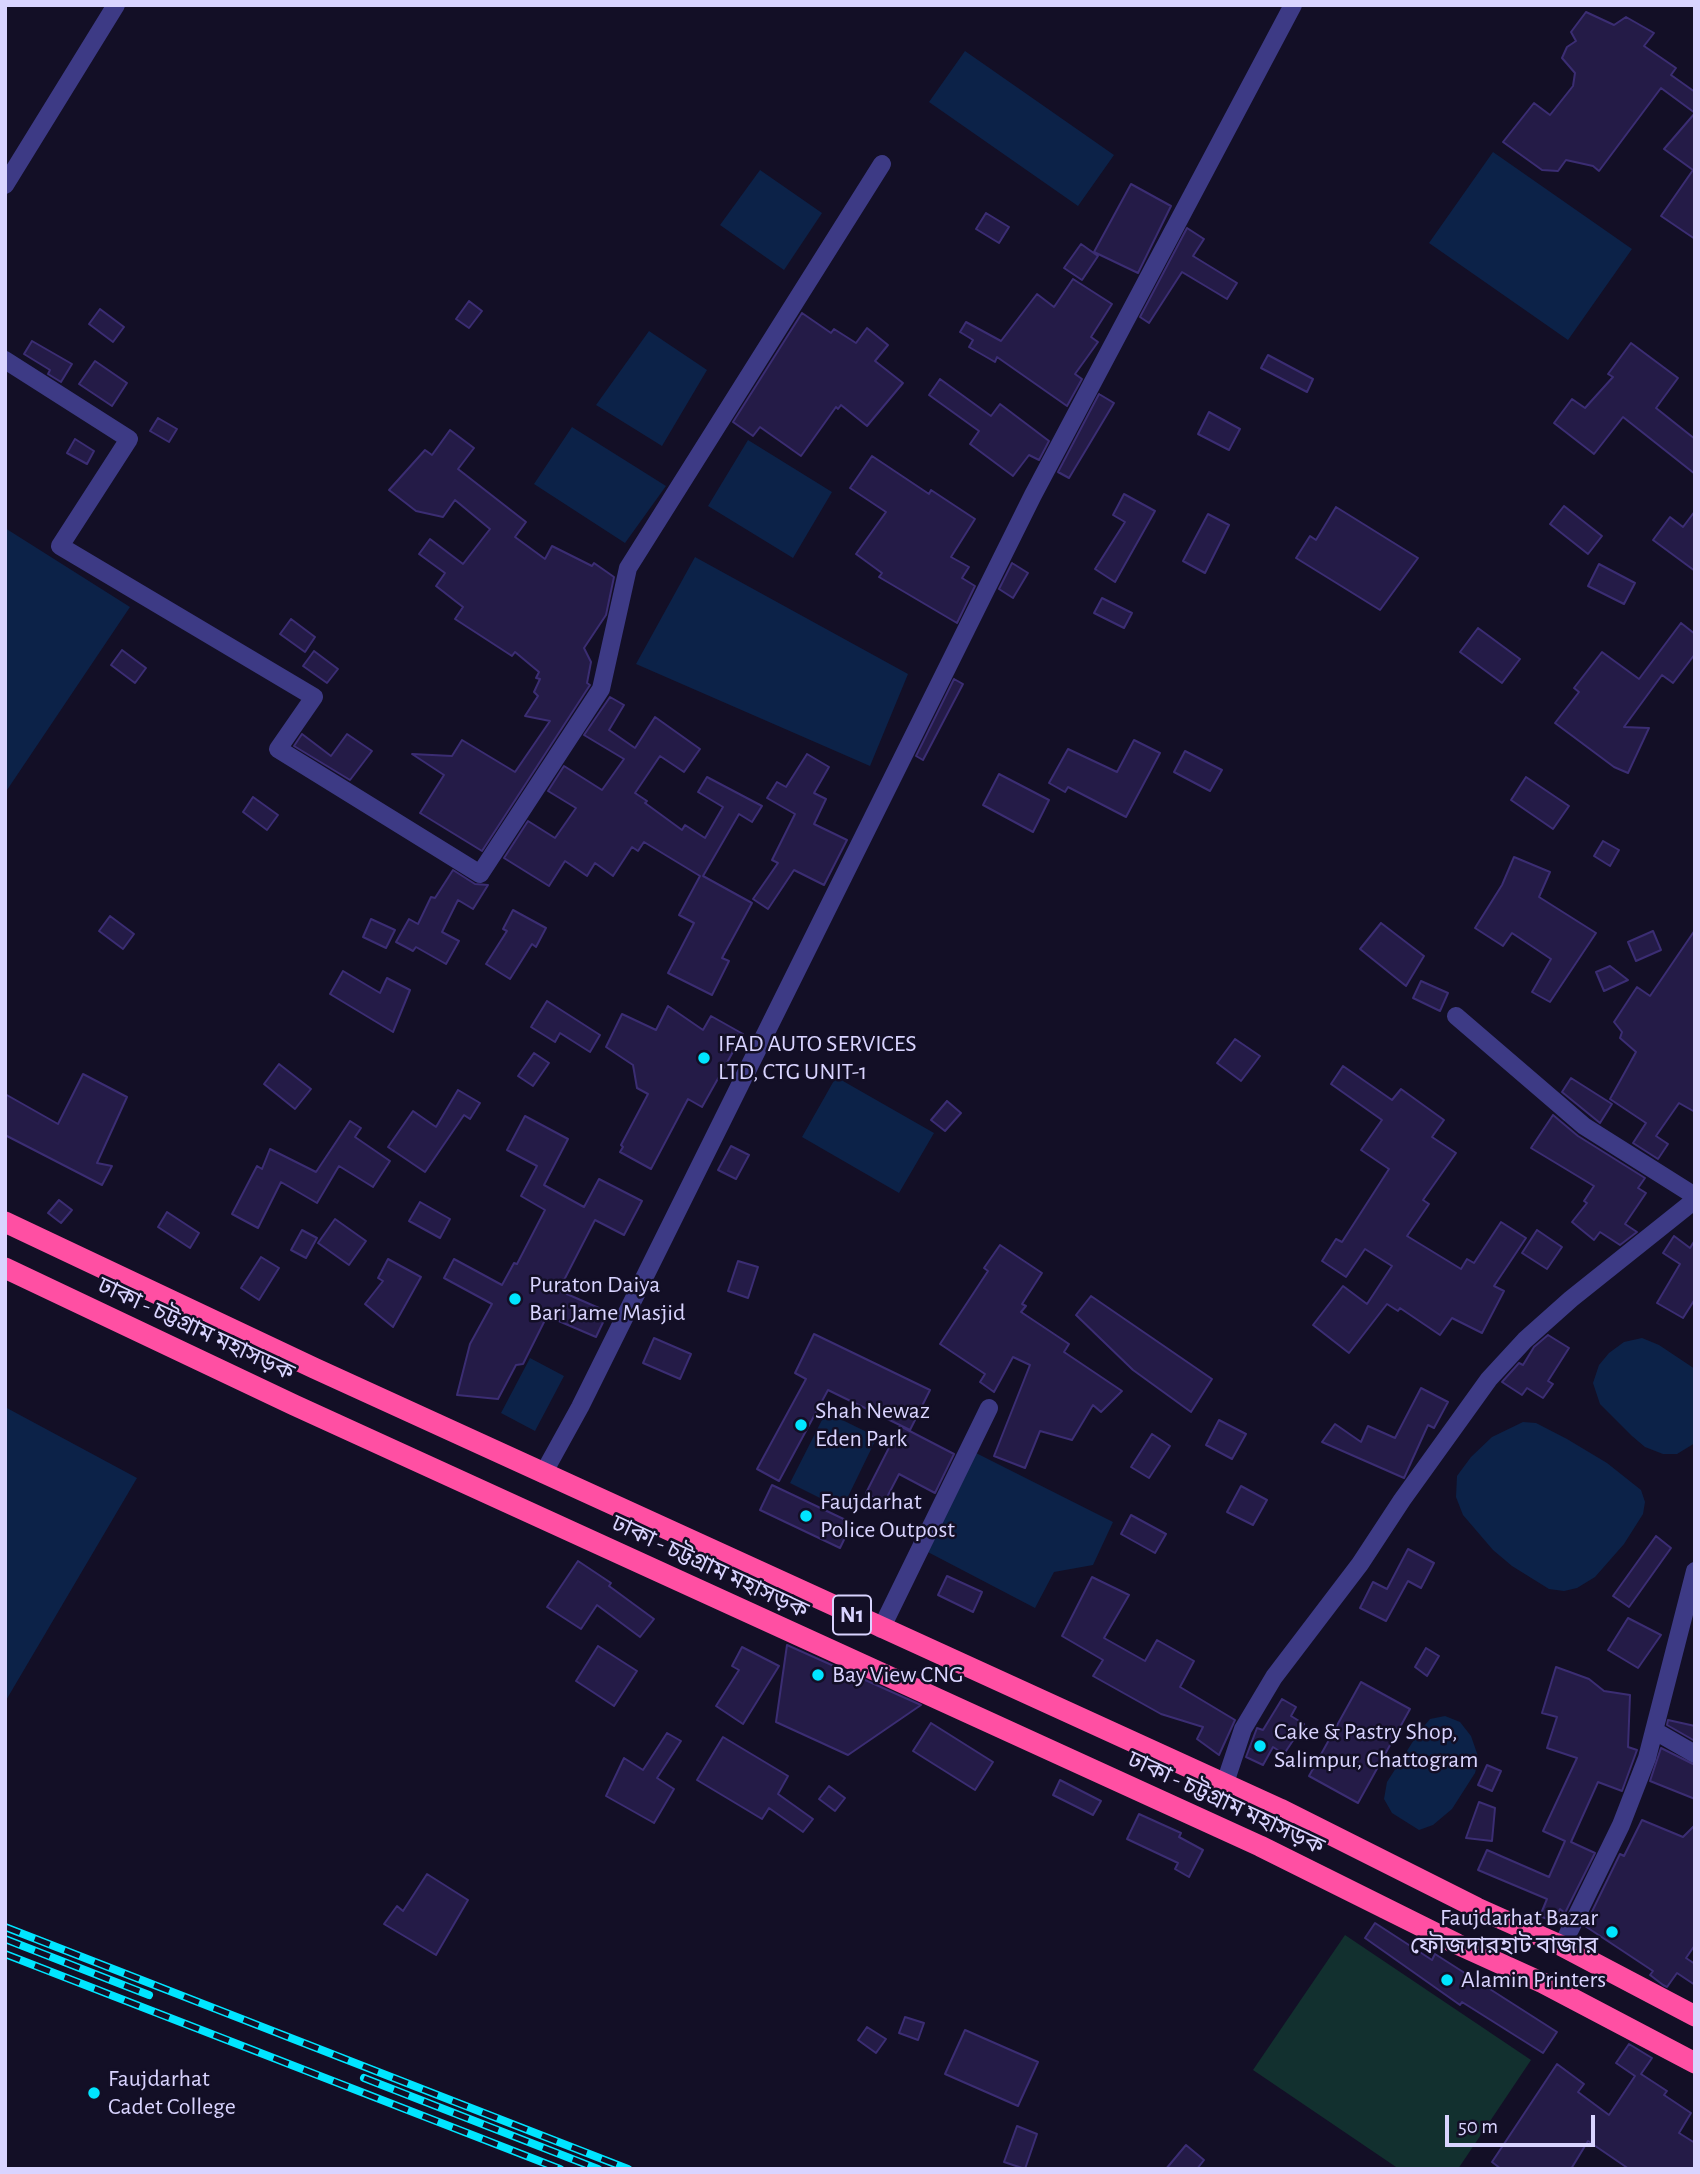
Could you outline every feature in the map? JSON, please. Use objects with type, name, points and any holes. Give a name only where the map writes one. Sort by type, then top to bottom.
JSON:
[{"type":"highway","name":"ঢাকা - চট্টগ্রাম মহাসড়ক","points":[[5,1222],[543,1474],[1166,1756],[1224,1786],[1280,1809],[1477,1908],[1562,1946],[1695,2016]]},
{"type":"highway","name":"ঢাকা - চট্টগ্রাম মহাসড়ক","points":[[5,1268],[475,1488],[1260,1846],[1457,1944],[1543,1983],[1695,2063]]},
{"type":"street","points":[[5,185],[116,5]]},
{"type":"street","points":[[543,1474],[580,1407],[1033,495],[1293,5]]},
{"type":"street","points":[[5,360],[129,439],[60,546],[314,697],[278,749],[480,874],[601,689],[628,568],[883,164]]},
{"type":"street","points":[[1224,1786],[1243,1729],[1274,1677],[1360,1564],[1402,1500],[1489,1379],[1525,1340],[1571,1299],[1695,1198],[1584,1126],[1456,1016]]},
{"type":"street","points":[[881,1629],[989,1408]]},
{"type":"street","points":[[1562,1946],[1621,1825],[1655,1731],[1695,1571]]},
{"type":"street","points":[[1655,1731],[1695,1754]]},
{"type":"green space","points":[[1345,1935],[1531,2060],[1458,2169],[1399,2169],[1253,2070]]},
{"type":"water","points":[[965,51],[1114,155],[1078,206],[929,102]]},
{"type":"water","points":[[1493,152],[1632,249],[1568,340],[1429,243]]},
{"type":"water","points":[[760,170],[822,213],[784,270],[720,225]]},
{"type":"water","points":[[649,331],[707,370],[662,446],[596,405]]},
{"type":"water","points":[[572,427],[666,486],[625,543],[534,484]]},
{"type":"water","points":[[748,440],[832,492],[793,558],[708,506]]},
{"type":"water","points":[[5,528],[130,607],[5,793]]},
{"type":"water","points":[[695,557],[908,674],[870,766],[636,664]]},
{"type":"water","points":[[836,1077],[934,1133],[899,1193],[802,1137]]},
{"type":"water","points":[[1642,1338],[1659,1345],[1695,1369],[1695,1443],[1677,1454],[1663,1454],[1645,1447],[1600,1404],[1593,1383],[1599,1365],[1609,1353],[1624,1342]]},
{"type":"water","points":[[530,1358],[564,1376],[535,1431],[501,1413]]},
{"type":"water","points":[[5,1407],[137,1478],[5,1702]]},
{"type":"water","points":[[826,1412],[877,1437],[842,1509],[790,1483]]},
{"type":"water","points":[[1523,1422],[1536,1423],[1607,1463],[1641,1490],[1645,1502],[1643,1514],[1624,1544],[1595,1577],[1577,1588],[1564,1591],[1549,1589],[1512,1566],[1493,1550],[1463,1515],[1456,1497],[1457,1476],[1471,1457],[1492,1437]]},
{"type":"water","points":[[974,1452],[1113,1522],[1093,1565],[1054,1572],[1035,1608],[924,1550]]},
{"type":"water","points":[[1445,1716],[1460,1722],[1471,1736],[1479,1759],[1475,1773],[1452,1809],[1433,1825],[1419,1830],[1392,1813],[1384,1799],[1387,1782],[1430,1719]]},
{"type":"building","points":[[1586,12],[1614,25],[1626,17],[1654,33],[1644,46],[1676,68],[1671,75],[1695,92],[1695,113],[1661,88],[1599,171],[1593,166],[1566,160],[1558,171],[1542,170],[1503,142],[1534,103],[1550,115],[1573,86],[1575,73],[1562,58],[1567,47],[1576,41],[1571,32]]},
{"type":"building","points":[[1695,113],[1695,239],[1661,216],[1693,170],[1664,149]]},
{"type":"building","points":[[1131,184],[1171,206],[1138,273],[1094,252]]},
{"type":"building","points":[[986,213],[1009,227],[999,243],[976,229]]},
{"type":"building","points":[[1187,228],[1204,239],[1193,256],[1237,283],[1227,299],[1182,272],[1149,323],[1140,317]]},
{"type":"building","points":[[1081,244],[1098,256],[1082,280],[1064,268]]},
{"type":"building","points":[[1073,279],[1112,304],[1091,337],[1098,342],[1075,374],[1082,379],[1067,406],[997,357],[995,362],[969,347],[973,340],[960,332],[966,322],[1001,341],[1037,294],[1054,307]]},
{"type":"building","points":[[469,301],[482,311],[469,328],[456,319]]},
{"type":"building","points":[[100,309],[124,327],[113,342],[89,324]]},
{"type":"building","points":[[802,313],[831,333],[834,329],[856,343],[867,328],[888,345],[875,361],[903,383],[867,426],[841,405],[838,409],[836,407],[801,456],[760,427],[753,436],[733,422]]},
{"type":"building","points":[[32,341],[72,364],[61,382],[48,374],[50,370],[24,354]]},
{"type":"building","points":[[1631,343],[1678,378],[1656,408],[1695,439],[1695,474],[1623,417],[1594,454],[1554,423],[1572,399],[1585,408],[1613,377],[1608,374]]},
{"type":"building","points":[[1268,355],[1313,379],[1307,392],[1261,368]]},
{"type":"building","points":[[95,361],[127,383],[112,406],[79,384]]},
{"type":"building","points":[[940,379],[991,416],[1000,404],[1049,441],[1039,460],[1029,455],[1013,476],[970,444],[979,431],[929,395]]},
{"type":"building","points":[[1099,394],[1114,403],[1069,478],[1058,472]]},
{"type":"building","points":[[1209,412],[1240,429],[1229,450],[1198,434]]},
{"type":"building","points":[[158,418],[177,429],[169,442],[150,431]]},
{"type":"building","points":[[450,430],[474,448],[458,469],[526,522],[515,537],[545,559],[552,546],[592,566],[594,563],[614,577],[606,615],[584,648],[591,662],[587,683],[590,685],[482,851],[420,813],[444,775],[412,754],[452,756],[462,740],[515,772],[550,721],[525,716],[538,696],[534,692],[540,679],[536,678],[539,672],[515,652],[512,656],[455,619],[463,607],[436,586],[445,573],[419,554],[430,539],[463,564],[490,529],[455,500],[443,517],[416,511],[389,490],[425,450],[432,455]]},
{"type":"building","points":[[75,439],[94,451],[87,464],[67,453]]},
{"type":"building","points":[[872,456],[929,494],[931,490],[975,519],[951,557],[969,567],[962,578],[975,586],[957,623],[879,577],[882,573],[856,554],[886,512],[850,488]]},
{"type":"building","points":[[1124,494],[1155,511],[1115,582],[1095,569],[1125,522],[1113,515]]},
{"type":"building","points":[[1564,506],[1602,536],[1588,554],[1550,524]]},
{"type":"building","points":[[1336,507],[1418,558],[1380,610],[1296,558],[1310,536],[1316,540]]},
{"type":"building","points":[[1695,511],[1695,571],[1653,540],[1670,517],[1683,527]]},
{"type":"building","points":[[1208,514],[1229,525],[1205,573],[1183,561]]},
{"type":"building","points":[[1012,563],[1028,573],[1013,598],[999,589]]},
{"type":"building","points":[[1599,564],[1635,583],[1624,604],[1588,586]]},
{"type":"building","points":[[1102,598],[1132,613],[1124,628],[1094,613]]},
{"type":"building","points":[[291,619],[315,637],[305,652],[280,634]]},
{"type":"building","points":[[1681,623],[1695,634],[1695,654],[1673,683],[1662,675],[1624,727],[1649,728],[1628,773],[1614,767],[1555,723],[1579,692],[1574,688],[1602,652],[1639,679]]},
{"type":"building","points":[[1478,628],[1520,659],[1502,683],[1460,652]]},
{"type":"building","points":[[122,650],[146,668],[135,683],[111,665]]},
{"type":"building","points":[[314,651],[338,669],[327,683],[303,666]]},
{"type":"building","points":[[954,679],[963,684],[923,760],[916,756]]},
{"type":"building","points":[[610,697],[624,705],[609,730],[635,748],[655,717],[700,749],[684,772],[660,756],[635,793],[682,830],[685,825],[705,838],[723,807],[698,792],[707,777],[762,806],[752,822],[739,814],[703,876],[752,903],[722,958],[729,961],[712,995],[668,973],[694,923],[679,915],[700,876],[644,842],[638,851],[632,847],[613,876],[595,863],[587,876],[565,861],[549,886],[504,858],[528,821],[555,838],[576,808],[548,791],[564,766],[602,790],[624,759],[584,735]]},
{"type":"building","points":[[302,734],[331,756],[347,734],[372,751],[350,780],[294,746]]},
{"type":"building","points":[[1134,740],[1160,753],[1126,817],[1068,787],[1065,792],[1049,783],[1068,749],[1117,772]]},
{"type":"building","points":[[1185,751],[1222,770],[1210,791],[1174,772]]},
{"type":"building","points":[[807,754],[829,767],[814,793],[826,799],[814,824],[847,840],[824,885],[794,870],[768,909],[753,899],[778,863],[772,860],[795,814],[767,798],[777,782],[786,787]]},
{"type":"building","points":[[999,774],[1049,800],[1033,832],[983,805]]},
{"type":"building","points":[[1526,777],[1569,806],[1553,829],[1511,800]]},
{"type":"building","points":[[253,797],[278,815],[267,830],[243,812]]},
{"type":"building","points":[[1603,841],[1619,850],[1610,866],[1594,856]]},
{"type":"building","points":[[1514,857],[1550,872],[1539,897],[1596,933],[1550,1002],[1532,992],[1551,959],[1512,933],[1503,946],[1475,928],[1502,885]]},
{"type":"building","points":[[453,870],[475,884],[488,885],[473,909],[458,900],[442,932],[459,941],[446,964],[416,947],[413,951],[396,942],[409,919],[418,924],[431,897],[435,898]]},
{"type":"building","points":[[513,910],[546,928],[536,947],[532,944],[510,979],[486,964],[507,931],[503,929]]},
{"type":"building","points":[[110,916],[134,934],[123,949],[99,931]]},
{"type":"building","points":[[371,919],[395,930],[386,948],[363,937]]},
{"type":"building","points":[[1381,923],[1424,956],[1406,986],[1360,949]]},
{"type":"building","points":[[1695,930],[1695,1112],[1679,1103],[1656,1136],[1668,1144],[1658,1159],[1633,1143],[1646,1123],[1610,1099],[1636,1052],[1620,1038],[1622,1032],[1614,1022],[1637,987],[1650,996]]},
{"type":"building","points":[[1653,931],[1661,950],[1636,961],[1628,942]]},
{"type":"building","points":[[1610,966],[1628,980],[1604,991],[1596,972]]},
{"type":"building","points":[[343,971],[380,993],[387,978],[410,990],[393,1032],[330,994]]},
{"type":"building","points":[[1421,981],[1448,993],[1440,1011],[1413,998]]},
{"type":"building","points":[[547,1001],[600,1035],[590,1052],[560,1033],[555,1042],[531,1027]]},
{"type":"building","points":[[668,1006],[703,1030],[711,1016],[743,1034],[702,1107],[688,1099],[651,1169],[620,1152],[623,1147],[621,1145],[648,1094],[637,1088],[633,1065],[606,1047],[622,1014],[656,1030]]},
{"type":"building","points":[[1235,1039],[1260,1056],[1241,1081],[1217,1063]]},
{"type":"building","points":[[534,1053],[549,1063],[533,1086],[518,1076]]},
{"type":"building","points":[[279,1064],[311,1089],[295,1109],[264,1084]]},
{"type":"building","points":[[1343,1066],[1392,1100],[1401,1089],[1444,1120],[1432,1137],[1456,1153],[1423,1200],[1429,1204],[1407,1236],[1461,1269],[1467,1259],[1474,1263],[1501,1222],[1526,1238],[1494,1286],[1504,1291],[1482,1333],[1452,1318],[1440,1335],[1400,1308],[1398,1311],[1387,1304],[1349,1353],[1313,1325],[1343,1286],[1367,1304],[1392,1266],[1365,1249],[1346,1277],[1322,1261],[1336,1239],[1342,1242],[1389,1169],[1361,1150],[1382,1120],[1331,1084]]},
{"type":"building","points":[[83,1074],[127,1097],[97,1163],[112,1166],[102,1185],[5,1135],[5,1094],[58,1124]]},
{"type":"building","points":[[1571,1078],[1612,1104],[1600,1123],[1562,1092]]},
{"type":"building","points":[[458,1090],[480,1103],[470,1119],[464,1115],[425,1172],[388,1147],[413,1111],[436,1127]]},
{"type":"building","points":[[947,1101],[961,1113],[945,1131],[931,1120]]},
{"type":"building","points":[[1553,1115],[1578,1136],[1645,1178],[1638,1188],[1646,1193],[1625,1224],[1637,1232],[1620,1245],[1600,1232],[1594,1240],[1572,1222],[1587,1203],[1584,1201],[1594,1186],[1531,1148]]},
{"type":"building","points":[[525,1116],[568,1139],[544,1185],[584,1207],[599,1179],[642,1201],[624,1235],[595,1220],[562,1284],[560,1291],[608,1312],[596,1337],[547,1316],[523,1364],[516,1365],[498,1399],[457,1395],[470,1344],[492,1304],[444,1278],[454,1259],[502,1285],[514,1263],[517,1264],[545,1210],[521,1196],[537,1166],[507,1150]]},
{"type":"building","points":[[350,1121],[361,1128],[355,1137],[390,1161],[373,1187],[339,1166],[317,1203],[281,1182],[258,1228],[232,1214],[257,1166],[262,1169],[270,1149],[316,1172]]},
{"type":"building","points":[[731,1146],[749,1155],[736,1179],[718,1170]]},
{"type":"building","points":[[59,1200],[72,1210],[61,1223],[48,1213]]},
{"type":"building","points":[[420,1202],[450,1219],[440,1238],[409,1221]]},
{"type":"building","points":[[167,1212],[199,1233],[190,1248],[158,1227]]},
{"type":"building","points":[[335,1219],[366,1241],[349,1265],[318,1243]]},
{"type":"building","points":[[302,1230],[317,1238],[306,1258],[291,1250]]},
{"type":"building","points":[[1537,1230],[1562,1247],[1547,1269],[1522,1253]]},
{"type":"building","points":[[1674,1236],[1690,1248],[1695,1240],[1695,1299],[1683,1318],[1657,1303],[1680,1264],[1663,1253]]},
{"type":"building","points":[[1000,1245],[1042,1273],[1022,1304],[1026,1306],[1021,1312],[1069,1344],[1064,1352],[1122,1391],[1101,1412],[1093,1405],[1072,1440],[1040,1431],[1025,1468],[994,1456],[1030,1365],[1013,1357],[994,1392],[980,1382],[985,1374],[940,1344],[988,1271],[984,1268]]},
{"type":"building","points":[[261,1257],[279,1268],[259,1300],[241,1288]]},
{"type":"building","points":[[388,1259],[421,1277],[393,1327],[365,1304],[383,1281],[378,1278]]},
{"type":"building","points":[[738,1261],[758,1267],[748,1298],[728,1291]]},
{"type":"building","points":[[1091,1296],[1212,1379],[1191,1412],[1133,1370],[1076,1315]]},
{"type":"building","points":[[814,1334],[930,1390],[910,1430],[828,1390],[779,1481],[757,1469],[806,1379],[795,1373]]},
{"type":"building","points":[[1548,1335],[1569,1348],[1548,1381],[1553,1384],[1543,1398],[1527,1388],[1522,1395],[1502,1382],[1519,1363],[1523,1365],[1534,1347]]},
{"type":"building","points":[[654,1338],[691,1354],[680,1379],[643,1363]]},
{"type":"building","points":[[1421,1388],[1448,1402],[1434,1428],[1428,1425],[1404,1478],[1322,1442],[1335,1424],[1361,1442],[1368,1426],[1395,1438]]},
{"type":"building","points":[[1219,1420],[1246,1434],[1232,1459],[1206,1445]]},
{"type":"building","points":[[900,1426],[954,1454],[935,1493],[899,1474],[884,1503],[866,1493]]},
{"type":"building","points":[[1152,1434],[1170,1446],[1149,1478],[1131,1467]]},
{"type":"building","name":"Faujdarhat Police Outpost","points":[[772,1485],[852,1523],[840,1548],[760,1510]]},
{"type":"building","points":[[1241,1486],[1267,1500],[1253,1525],[1227,1512]]},
{"type":"building","points":[[1131,1515],[1166,1534],[1155,1553],[1121,1534]]},
{"type":"building","points":[[1656,1536],[1671,1548],[1629,1607],[1613,1596]]},
{"type":"building","points":[[1408,1549],[1434,1563],[1421,1588],[1408,1581],[1386,1621],[1360,1608],[1373,1582],[1387,1589]]},
{"type":"building","points":[[578,1561],[611,1583],[609,1586],[654,1619],[640,1637],[597,1605],[581,1629],[547,1607]]},
{"type":"building","points":[[947,1576],[982,1592],[973,1612],[938,1595]]},
{"type":"building","points":[[1092,1577],[1129,1595],[1104,1638],[1145,1661],[1157,1640],[1194,1661],[1180,1687],[1235,1720],[1219,1755],[1197,1739],[1203,1727],[1161,1714],[1093,1676],[1103,1660],[1062,1636]]},
{"type":"building","points":[[1628,1618],[1661,1635],[1638,1668],[1608,1650]]},
{"type":"building","name":"Bay View CNG","points":[[787,1645],[921,1705],[848,1755],[776,1722]]},
{"type":"building","points":[[598,1646],[637,1671],[614,1706],[576,1681]]},
{"type":"building","points":[[742,1647],[779,1666],[743,1724],[716,1706],[739,1670],[732,1666]]},
{"type":"building","points":[[1426,1648],[1439,1656],[1427,1676],[1415,1667]]},
{"type":"building","points":[[1556,1667],[1589,1679],[1604,1691],[1630,1695],[1628,1747],[1637,1750],[1622,1791],[1598,1782],[1571,1842],[1595,1853],[1565,1913],[1560,1909],[1554,1922],[1540,1916],[1547,1899],[1478,1870],[1487,1850],[1549,1877],[1565,1841],[1543,1831],[1577,1758],[1547,1748],[1557,1717],[1542,1713]]},
{"type":"building","points":[[1361,1682],[1410,1709],[1358,1803],[1309,1776]]},
{"type":"building","points":[[1282,1699],[1296,1707],[1291,1716],[1304,1724],[1284,1754],[1273,1747],[1263,1765],[1246,1757],[1257,1728],[1263,1730]]},
{"type":"building","points":[[1668,1720],[1695,1726],[1695,1741],[1667,1725]]},
{"type":"building","points":[[931,1723],[993,1762],[975,1790],[913,1751]]},
{"type":"building","points":[[667,1733],[681,1741],[657,1778],[674,1789],[654,1823],[606,1796],[624,1758],[643,1770]]},
{"type":"building","points":[[723,1737],[788,1776],[778,1794],[813,1819],[803,1832],[769,1808],[762,1819],[697,1780]]},
{"type":"building","points":[[1661,1748],[1695,1765],[1695,1799],[1650,1781]]},
{"type":"building","points":[[1487,1765],[1501,1771],[1492,1791],[1478,1785]]},
{"type":"building","points":[[1060,1780],[1101,1801],[1093,1815],[1053,1795]]},
{"type":"building","points":[[829,1786],[845,1798],[835,1811],[819,1799]]},
{"type":"building","points":[[1479,1802],[1495,1808],[1492,1841],[1466,1838]]},
{"type":"building","points":[[1139,1814],[1181,1833],[1179,1837],[1203,1850],[1189,1877],[1175,1869],[1178,1863],[1127,1839]]},
{"type":"building","points":[[1642,1820],[1683,1837],[1695,1825],[1695,1945],[1686,1958],[1695,1964],[1695,1985],[1677,1973],[1667,1987],[1663,1985],[1650,1975],[1653,1971],[1585,1926],[1620,1854],[1624,1856]]},
{"type":"building","points":[[427,1874],[468,1900],[436,1955],[384,1924],[397,1906],[403,1911]]},
{"type":"building","points":[[1375,1923],[1432,1960],[1435,1954],[1557,2032],[1543,2053],[1462,2002],[1460,2005],[1365,1938]]},
{"type":"building","points":[[905,2017],[924,2023],[918,2040],[899,2033]]},
{"type":"building","points":[[867,2027],[886,2039],[876,2053],[858,2040]]},
{"type":"building","points":[[965,2030],[1038,2062],[1018,2106],[945,2074]]},
{"type":"building","points":[[1629,2044],[1652,2058],[1641,2074],[1667,2091],[1664,2095],[1691,2113],[1679,2133],[1695,2143],[1695,2169],[1629,2169],[1588,2141],[1571,2169],[1501,2169],[1492,2162],[1557,2064],[1584,2084],[1578,2092],[1609,2115],[1635,2076],[1616,2063]]},
{"type":"building","points":[[1017,2126],[1037,2134],[1025,2169],[1004,2162]]},
{"type":"building","points":[[1186,2145],[1204,2160],[1197,2169],[1166,2169]]},
{"type":"railway","points":[[5,1927],[628,2169]]},
{"type":"railway","points":[[5,1939],[149,1995]]},
{"type":"railway","points":[[5,1954],[560,2169]]},
{"type":"railway","points":[[364,2078],[598,2169]]},
{"type":"place","name":"IFAD AUTO SERVICES LTD, CTG UNIT-1","points":[[704,1058]]},
{"type":"place","name":"Puraton Daiya Bari Jame Masjid","points":[[515,1299]]},
{"type":"place","name":"Shah Newaz Eden Park","points":[[801,1425]]},
{"type":"place","name":"Faujdarhat Police Outpost","points":[[806,1516]]},
{"type":"place","name":"Bay View CNG","points":[[818,1675]]},
{"type":"place","name":"Cake & Pastry Shop, Salimpur, Chattogram","points":[[1260,1746]]},
{"type":"place","name":"Faujdarhat Bazar ফৌজদারহাট বাজার","points":[[1612,1932]]},
{"type":"place","name":"Alamin Printers","points":[[1447,1980]]},
{"type":"place","name":"Faujdarhat Cadet College","points":[[94,2093]]}]
